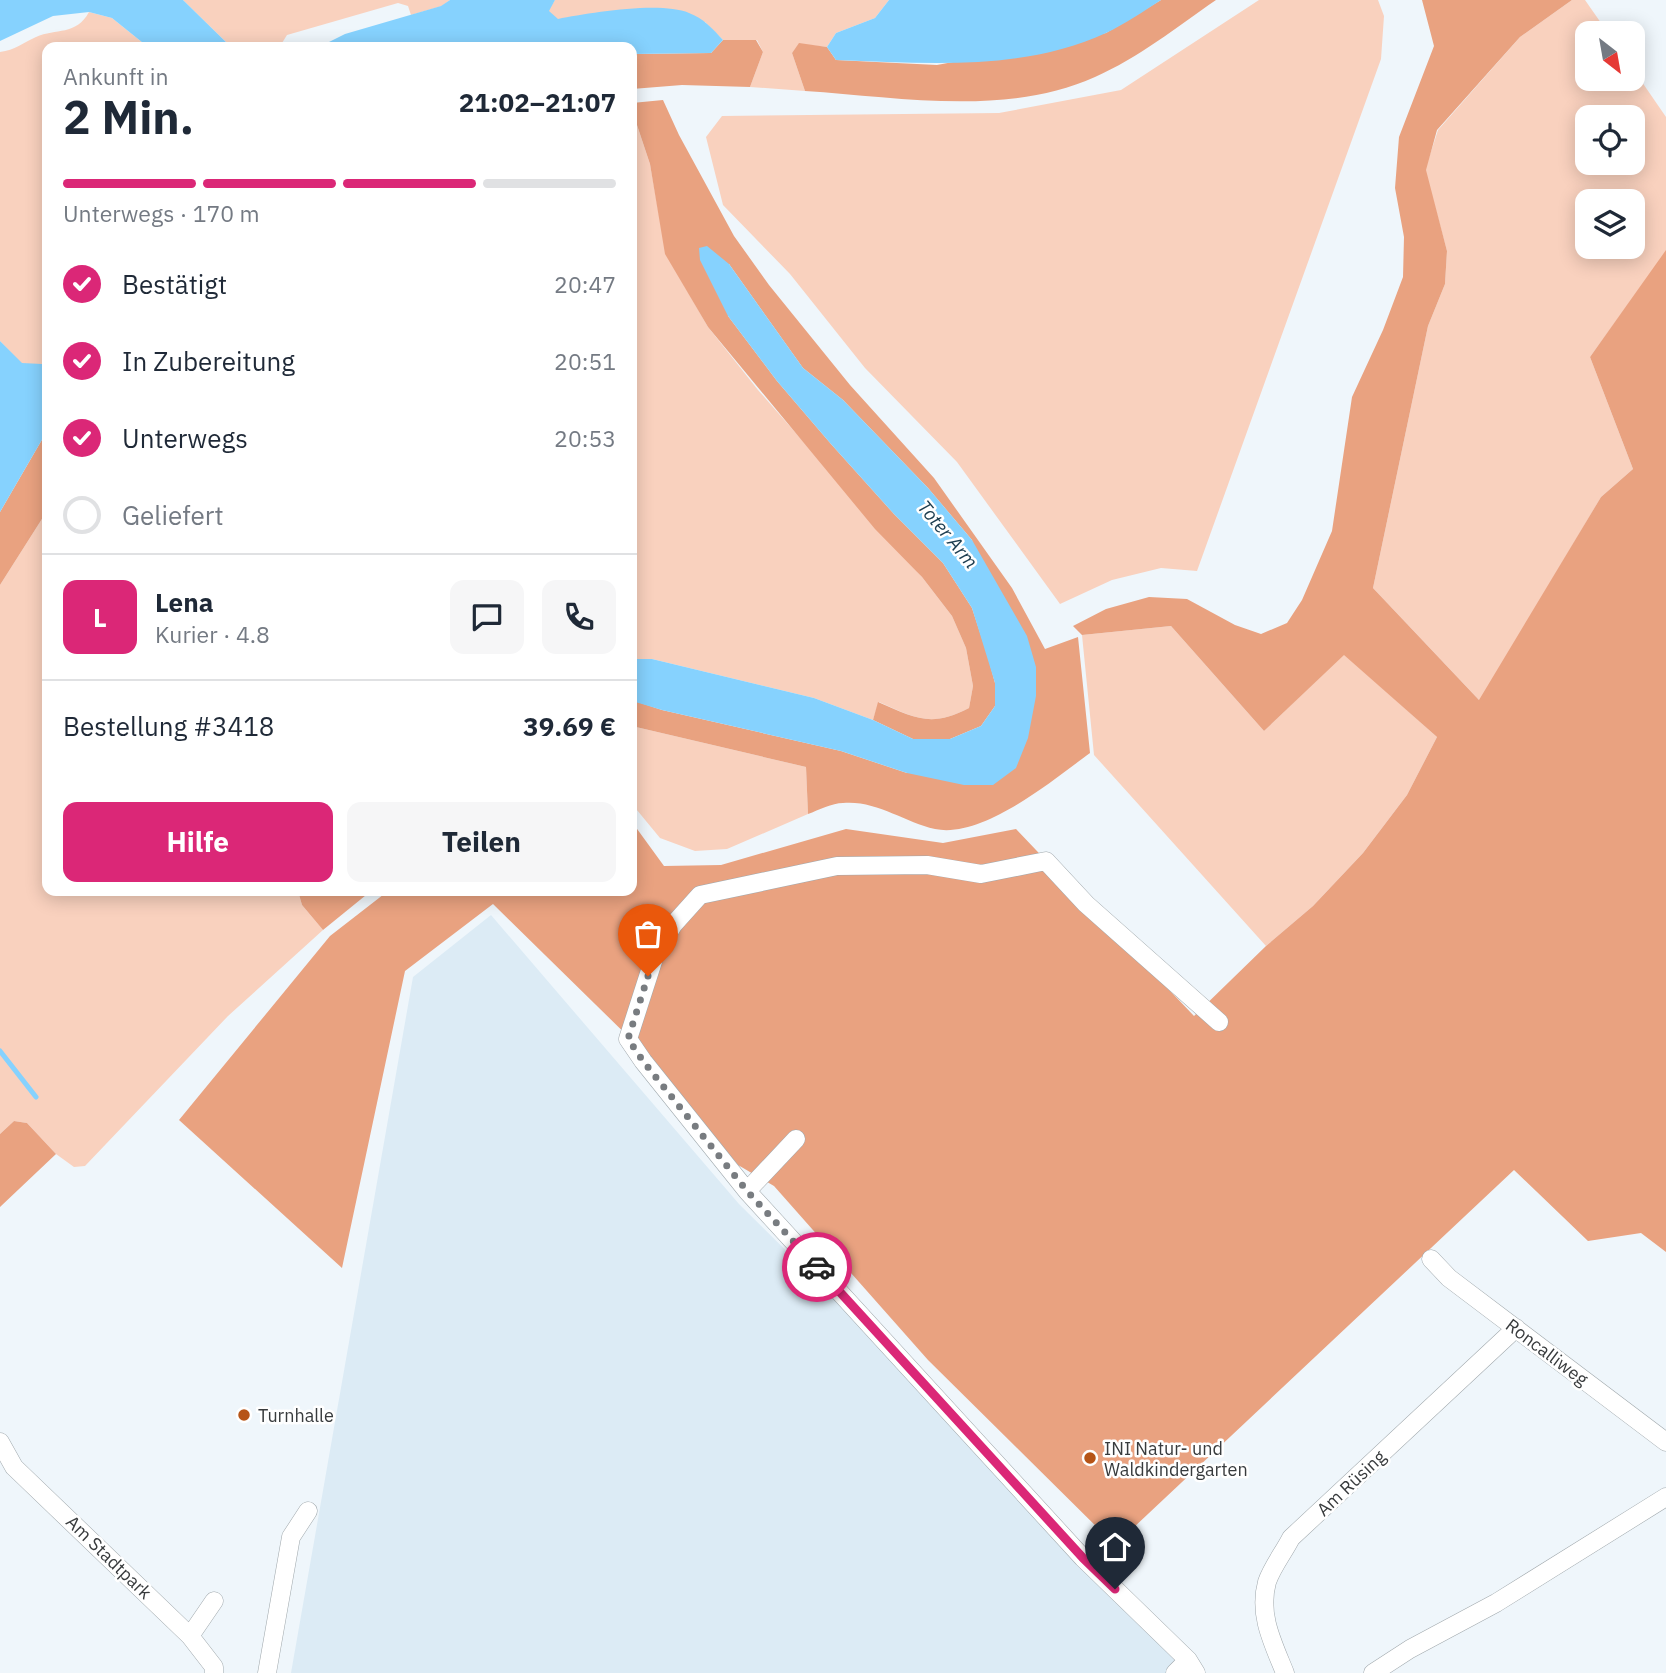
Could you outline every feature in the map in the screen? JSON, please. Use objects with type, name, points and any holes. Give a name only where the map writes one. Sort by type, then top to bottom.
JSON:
[{"type":"street","points":[[1187,1669],[747,1191],[628,1039],[655,956],[673,925],[700,895],[837,866],[926,865],[981,874],[1046,861],[1086,904],[1219,1022]]},
{"type":"street","points":[[747,1191],[796,1139]]},
{"type":"street","name":"Roncalliweg","points":[[1431,1259],[1449,1278],[1666,1442]]},
{"type":"street","name":"Am Rüsing","points":[[1285,1673],[1264,1614],[1268,1581],[1291,1538],[1516,1328]]},
{"type":"street","name":"Am Stadtpark","points":[[0,1442],[14,1467],[190,1636],[214,1667],[214,1673]]},
{"type":"street","points":[[1373,1673],[1410,1649],[1496,1603],[1666,1497]]},
{"type":"street","points":[[267,1673],[291,1537],[308,1511]]},
{"type":"street","points":[[190,1636],[214,1601]]},
{"type":"shaded area","points":[[183,0],[450,0],[442,6],[411,15],[408,6],[398,3],[287,35],[283,42],[226,42]]},
{"type":"shaded area","points":[[555,0],[889,0],[875,18],[836,33],[827,47],[799,44],[792,53],[805,91],[750,87],[763,52],[757,40],[723,40],[705,22],[583,15],[557,20],[548,11]]},
{"type":"shaded area","points":[[1161,0],[1216,0],[1127,61],[1095,77],[1026,97],[989,101],[914,100],[805,91],[792,53],[799,43],[827,47],[836,60],[937,65],[1106,33]]},
{"type":"shaded area","points":[[1259,0],[1378,0],[1384,16],[1381,59],[1197,571],[1161,568],[1112,580],[1060,604],[957,462],[865,368],[790,274],[723,205],[706,137],[722,116],[999,113],[1121,90]]},
{"type":"shaded area","points":[[1422,0],[1572,0],[1520,37],[1437,130],[1426,170],[1447,251],[1445,284],[1428,326],[1373,588],[1479,700],[1601,497],[1633,469],[1590,357],[1666,250],[1666,1252],[1641,1233],[1588,1241],[1514,1170],[1115,1545],[928,1360],[774,1186],[738,1165],[646,1054],[493,904],[405,971],[342,1268],[179,1120],[330,936],[382,896],[637,896],[637,829],[664,866],[721,865],[846,829],[943,843],[1016,829],[1194,1016],[1266,946],[1313,906],[1363,853],[1407,795],[1437,737],[1344,655],[1264,731],[1171,626],[1082,635],[1073,626],[1106,609],[1149,597],[1187,599],[1235,625],[1261,634],[1287,623],[1302,600],[1332,531],[1352,397],[1383,330],[1403,277],[1404,237],[1395,188],[1399,137],[1434,46]]},
{"type":"shaded area","points":[[1572,0],[1585,0],[1600,21],[1575,21],[1575,91],[1645,91],[1645,86],[1666,117],[1666,252],[1590,357],[1633,469],[1601,497],[1480,701],[1373,588],[1428,326],[1445,284],[1447,251],[1425,170],[1438,130],[1520,37]]},
{"type":"shaded area","points":[[89,12],[112,18],[142,42],[42,42],[42,364],[22,364],[0,341],[0,52],[15,48],[43,34],[72,28],[84,20]]},
{"type":"shaded area","points":[[723,40],[756,40],[763,52],[750,87],[682,85],[637,89],[637,54],[711,53]]},
{"type":"shaded area","points":[[663,100],[734,236],[769,285],[850,385],[934,478],[1012,588],[1045,649],[1078,637],[1090,753],[1017,805],[974,825],[954,830],[923,826],[878,808],[855,803],[834,804],[808,814],[806,767],[637,727],[637,702],[662,710],[841,751],[907,773],[1016,768],[972,540],[928,488],[843,400],[803,368],[729,264],[728,316],[777,381],[831,444],[943,563],[972,608],[988,657],[995,683],[995,706],[981,726],[950,739],[913,739],[873,720],[878,702],[913,716],[933,719],[944,718],[969,708],[973,686],[966,648],[952,616],[922,577],[875,529],[708,327],[665,254],[650,164],[637,125],[637,103]]},
{"type":"shaded area","points":[[637,125],[650,164],[666,254],[708,327],[758,390],[922,577],[952,616],[966,648],[973,686],[969,708],[956,714],[944,718],[923,719],[879,702],[873,720],[814,698],[652,659],[637,659]]},
{"type":"shaded area","points":[[42,440],[42,519],[0,585],[0,512]]},
{"type":"shaded area","points":[[42,519],[42,896],[299,896],[302,905],[323,930],[228,1016],[85,1166],[74,1167],[56,1154],[27,1123],[14,1121],[0,1134],[0,585]]},
{"type":"shaded area","points":[[1171,626],[1264,731],[1344,654],[1437,737],[1407,795],[1363,853],[1313,906],[1266,946],[1094,755],[1082,635]]},
{"type":"shaded area","points":[[637,727],[806,767],[808,814],[727,849],[695,851],[660,838],[637,810]]},
{"type":"shaded area","points":[[299,896],[365,896],[323,930],[302,905]]},
{"type":"shaded area","points":[[491,915],[739,1204],[869,1333],[1190,1673],[291,1673],[413,977]]},
{"type":"shaded area","points":[[14,1121],[27,1123],[56,1154],[0,1207],[0,1134]]},
{"type":"water","points":[[0,0],[183,0],[226,42],[142,42],[112,18],[89,12],[53,16],[0,41]]},
{"type":"water","points":[[450,0],[555,0],[549,11],[558,19],[624,9],[661,8],[689,13],[699,18],[723,40],[711,53],[637,54],[637,42],[329,42],[345,34],[441,6]]},
{"type":"water","points":[[889,0],[1161,0],[1106,33],[1041,54],[939,63],[836,60],[827,47],[836,33],[875,18]]},
{"type":"water","name":"Toter Arm","points":[[707,246],[729,264],[803,368],[843,400],[928,488],[972,540],[1027,636],[1036,667],[1036,696],[1028,738],[1016,768],[993,785],[964,785],[907,773],[841,751],[637,702],[637,659],[652,659],[814,698],[873,720],[913,739],[950,739],[981,726],[995,706],[995,683],[972,608],[943,563],[894,514],[777,381],[728,316],[700,260],[699,248]]},
{"type":"water","points":[[0,341],[22,363],[42,364],[42,440],[0,512]]},
{"type":"waterway","points":[[0,1051],[36,1097]]},
{"type":"way so far","points":[[648,976],[628,1039],[747,1191],[817,1267]]},
{"type":"place","name":"Turnhalle","points":[[244,1415]]},
{"type":"place","name":"INI Natur- und Waldkindergarten","points":[[1090,1458]]},
{"type":"route","points":[[817,1267],[1083,1558],[1115,1589]]}]
